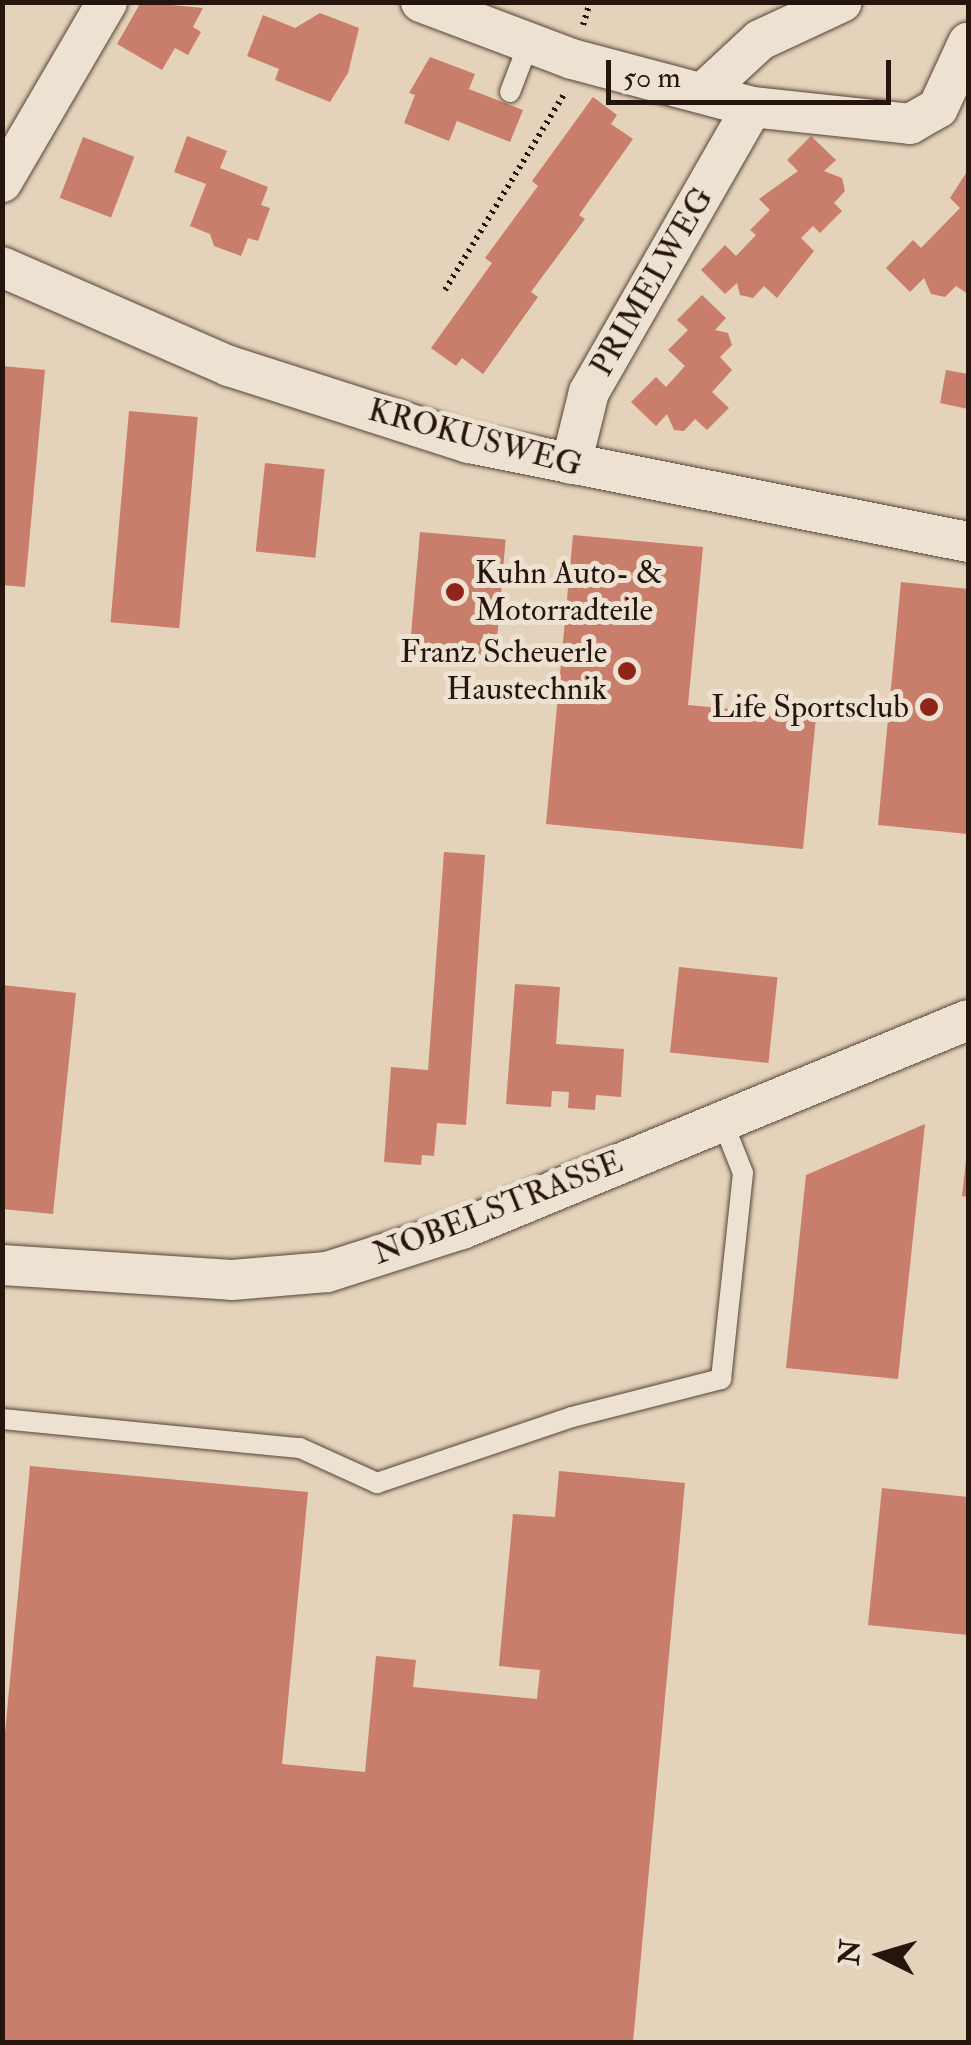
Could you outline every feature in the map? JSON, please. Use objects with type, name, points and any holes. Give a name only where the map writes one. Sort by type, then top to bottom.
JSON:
[{"type":"street","points":[[2,182],[107,2]]},
{"type":"street","points":[[421,2],[528,45],[752,107],[924,121],[938,108],[968,43]]},
{"type":"street","points":[[704,92],[760,40],[842,2]]},
{"type":"street","name":"PRIMELWEG","points":[[571,464],[589,392],[752,107]]},
{"type":"street","name":"KROKUSWEG","points":[[2,267],[229,366],[468,443],[968,542]]},
{"type":"street","name":"NOBELSTRASSE","points":[[2,1265],[232,1280],[327,1272],[462,1229],[968,1020]]},
{"type":"lane","points":[[510,92],[528,45]]},
{"type":"lane","points":[[2,1419],[300,1448],[377,1483],[572,1417],[721,1379],[743,1173],[722,1120]]},
{"type":"path","points":[[446,290],[584,62]]},
{"type":"building","points":[[141,2],[203,8],[193,27],[201,32],[188,55],[175,48],[162,70],[117,44]]},
{"type":"building","points":[[320,13],[359,28],[348,73],[330,102],[275,80],[279,69],[247,56],[263,15],[295,28]]},
{"type":"building","points":[[430,57],[475,74],[469,89],[523,110],[510,142],[457,121],[449,141],[404,123],[415,95],[409,93]]},
{"type":"building","points":[[593,97],[617,115],[611,124],[633,139],[579,215],[585,219],[531,292],[538,297],[483,374],[462,358],[456,366],[431,348],[492,263],[485,258],[538,186],[532,181]]},
{"type":"building","points":[[187,136],[227,151],[220,168],[268,187],[261,205],[270,208],[258,241],[248,238],[241,256],[214,246],[210,234],[190,226],[206,184],[174,172]]},
{"type":"building","points":[[811,136],[836,160],[824,171],[842,178],[845,191],[834,203],[842,211],[820,233],[813,226],[801,238],[814,251],[777,298],[764,286],[753,298],[740,295],[737,283],[725,294],[701,270],[725,245],[736,256],[756,235],[750,230],[770,210],[759,199],[798,171],[787,160]]},
{"type":"building","points":[[83,137],[134,157],[111,217],[60,198]]},
{"type":"building","points":[[968,170],[968,294],[956,286],[945,297],[931,294],[924,278],[910,292],[886,268],[913,240],[921,248],[960,208],[950,198]]},
{"type":"building","points":[[702,295],[726,318],[715,330],[728,333],[732,345],[720,357],[732,370],[712,392],[729,408],[707,430],[695,419],[684,431],[674,430],[667,414],[656,426],[631,402],[656,377],[666,387],[685,366],[668,350],[688,330],[677,320]]},
{"type":"building","points":[[2,366],[45,370],[25,587],[2,585]]},
{"type":"building","points":[[946,370],[968,374],[968,409],[940,403]]},
{"type":"building","points":[[129,411],[198,417],[179,628],[111,622]]},
{"type":"building","points":[[265,463],[325,469],[315,558],[256,552]]},
{"type":"building","points":[[420,532],[506,539],[495,656],[410,649]]},
{"type":"building","points":[[573,535],[703,547],[688,705],[816,717],[803,849],[546,824]]},
{"type":"building","name":"Life Sportsclub","points":[[901,582],[968,589],[968,834],[878,825]]},
{"type":"building","points":[[444,852],[485,855],[466,1125],[437,1123],[434,1156],[422,1155],[421,1165],[384,1162],[391,1067],[428,1070]]},
{"type":"building","points":[[679,967],[777,977],[768,1063],[670,1053]]},
{"type":"building","points":[[515,984],[560,987],[556,1044],[624,1049],[621,1097],[596,1095],[595,1110],[568,1108],[569,1092],[552,1091],[551,1107],[506,1104]]},
{"type":"building","points":[[2,985],[76,993],[53,1214],[2,1209]]},
{"type":"building","points":[[925,1124],[898,1379],[786,1368],[806,1175]]},
{"type":"building","points":[[968,1160],[968,1197],[962,1196]]},
{"type":"building","points":[[30,1466],[308,1492],[282,1764],[365,1772],[376,1656],[416,1660],[413,1687],[537,1699],[540,1670],[499,1666],[513,1514],[555,1517],[559,1471],[685,1483],[633,2042],[2,2042],[2,1765]]},
{"type":"building","points":[[882,1488],[968,1497],[968,1635],[868,1625]]},
{"type":"place","name":"Kuhn Auto- & Motorradteile","points":[[455,592]]},
{"type":"place","name":"Franz Scheuerle Haustechnik","points":[[627,671]]},
{"type":"place","name":"Life Sportsclub","points":[[929,707]]}]
